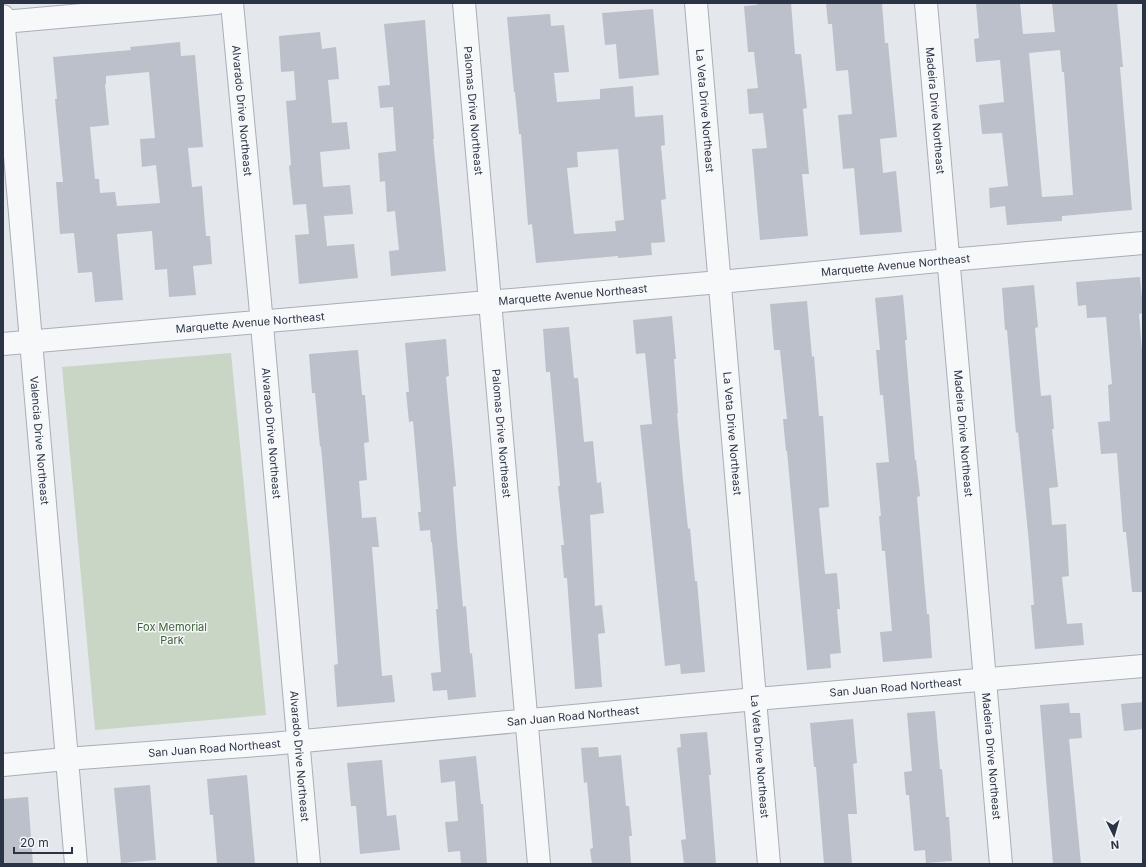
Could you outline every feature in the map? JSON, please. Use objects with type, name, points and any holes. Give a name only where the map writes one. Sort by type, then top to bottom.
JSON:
[{"type":"street","points":[[3,22],[217,3]]},
{"type":"street","name":"Alvarado Drive Northeast","points":[[232,3],[262,322],[308,864]]},
{"type":"street","name":"Palomas Drive Northeast","points":[[464,3],[539,864]]},
{"type":"street","name":"La Veta Drive Northeast","points":[[696,3],[769,864]]},
{"type":"street","name":"Madeira Drive Northeast","points":[[926,3],[1001,864]]},
{"type":"street","name":"Valencia Drive Northeast","points":[[3,16],[76,864]]},
{"type":"street","name":"Marquette Avenue Northeast","points":[[3,344],[720,282],[1143,243]]},
{"type":"street","name":"San Juan Road Northeast","points":[[3,765],[298,741],[756,699],[1143,666]]},
{"type":"green space","name":"Fox Memorial Park","points":[[231,353],[266,715],[95,730],[62,367]]},
{"type":"building","points":[[757,3],[791,3],[795,54],[801,54],[807,108],[803,109],[809,174],[802,174],[808,236],[760,240],[752,149],[767,148],[763,113],[749,114],[747,89],[758,88],[754,52],[748,52],[744,6],[757,5]]},
{"type":"building","points":[[826,3],[882,3],[885,43],[888,43],[897,137],[880,139],[883,173],[896,171],[902,232],[860,235],[854,168],[843,169],[838,115],[852,114],[848,70],[836,71],[832,24],[828,24]]},
{"type":"building","points":[[976,3],[1020,3],[1023,34],[1055,32],[1052,3],[1117,3],[1123,67],[1120,67],[1132,210],[1062,216],[1062,221],[1007,225],[1005,206],[990,208],[989,188],[1008,186],[1002,133],[982,134],[979,105],[1004,102],[1000,60],[976,62],[974,39],[979,38]],"holes":[[[1060,50],[1062,72],[1064,72],[1073,195],[1042,197],[1029,53]]]},
{"type":"building","points":[[653,9],[659,75],[619,79],[616,44],[605,45],[602,13]]},
{"type":"building","points":[[550,14],[551,26],[564,25],[569,72],[554,73],[557,102],[600,99],[600,89],[633,86],[635,117],[663,115],[665,145],[661,146],[666,199],[661,200],[665,242],[651,243],[652,255],[618,258],[618,256],[536,263],[532,224],[528,225],[521,134],[519,134],[507,17]],"holes":[[[618,149],[624,220],[615,221],[616,231],[574,234],[567,168],[578,167],[577,152]]]},
{"type":"building","points":[[425,20],[433,139],[446,271],[391,276],[389,251],[399,250],[395,211],[387,212],[385,181],[380,182],[378,153],[396,151],[393,107],[380,108],[378,86],[390,85],[384,24]]},
{"type":"building","points":[[320,32],[322,49],[336,47],[339,79],[328,80],[332,123],[347,122],[350,149],[320,152],[323,187],[350,185],[353,214],[324,216],[327,246],[354,244],[358,278],[299,284],[295,235],[309,234],[306,204],[293,205],[289,166],[291,165],[286,101],[296,100],[294,71],[281,72],[279,36]]},
{"type":"building","points":[[180,42],[181,56],[195,55],[203,147],[188,148],[192,187],[202,186],[206,236],[210,236],[212,264],[193,266],[196,295],[169,297],[167,269],[155,270],[152,231],[117,234],[123,300],[95,302],[92,272],[78,273],[74,233],[60,234],[56,182],[63,182],[55,99],[57,99],[53,57],[131,50],[130,47]],"holes":[[[149,72],[155,138],[140,139],[142,167],[156,165],[160,203],[117,206],[115,192],[100,193],[99,179],[95,179],[90,127],[109,125],[105,84],[106,76]]]},
{"type":"building","points":[[1140,277],[1143,309],[1143,313],[1139,314],[1143,363],[1143,592],[1132,592],[1126,532],[1123,532],[1117,453],[1101,454],[1098,422],[1110,421],[1108,385],[1112,384],[1106,317],[1087,318],[1086,305],[1078,306],[1076,282]]},
{"type":"building","points":[[1034,285],[1038,327],[1035,328],[1041,396],[1051,395],[1054,429],[1052,429],[1058,487],[1049,488],[1052,525],[1066,524],[1069,576],[1062,577],[1067,624],[1082,623],[1084,645],[1035,649],[1031,605],[1034,605],[1029,543],[1018,432],[1016,433],[1007,330],[1005,330],[1002,288]]},
{"type":"building","points":[[903,295],[907,340],[905,340],[915,460],[920,496],[917,497],[932,658],[883,662],[880,632],[892,631],[885,551],[882,551],[879,516],[881,516],[876,463],[889,462],[883,395],[880,395],[876,350],[880,350],[875,298]]},
{"type":"building","points":[[807,301],[812,357],[814,356],[819,416],[823,416],[829,507],[819,508],[825,574],[837,573],[840,609],[837,609],[841,653],[830,654],[831,668],[807,670],[783,419],[787,419],[780,350],[774,350],[770,304]]},
{"type":"building","points":[[672,316],[676,359],[674,359],[677,413],[683,480],[688,529],[690,528],[695,581],[697,581],[705,672],[681,674],[680,664],[665,666],[640,425],[652,424],[645,353],[636,354],[633,320]]},
{"type":"building","points":[[569,327],[574,378],[578,378],[584,442],[593,441],[597,483],[601,482],[604,513],[590,515],[595,606],[602,605],[605,633],[598,634],[602,687],[575,689],[567,578],[564,578],[561,545],[564,545],[558,486],[560,486],[550,372],[546,372],[543,329]]},
{"type":"building","points":[[446,339],[449,376],[446,377],[456,486],[453,487],[457,540],[463,607],[466,606],[470,654],[472,653],[476,697],[448,700],[447,690],[433,691],[431,673],[441,672],[436,609],[438,609],[430,530],[420,531],[418,512],[421,512],[413,421],[409,422],[406,392],[409,392],[405,343]]},
{"type":"building","points":[[358,350],[362,395],[365,395],[369,442],[364,443],[367,480],[359,481],[362,518],[376,517],[379,547],[372,547],[382,676],[392,675],[395,702],[337,707],[334,665],[338,664],[330,551],[321,446],[320,447],[315,393],[312,393],[309,354]]},
{"type":"building","points":[[1143,702],[1143,729],[1124,731],[1121,704]]},
{"type":"building","points":[[1069,703],[1070,713],[1080,713],[1082,738],[1069,739],[1081,864],[1053,864],[1040,705]]},
{"type":"building","points":[[935,711],[946,817],[949,817],[952,861],[926,863],[925,850],[914,851],[909,795],[906,795],[904,772],[912,771],[907,713]]},
{"type":"building","points":[[853,719],[857,763],[853,764],[857,814],[848,814],[852,864],[824,864],[816,767],[814,767],[810,723]]},
{"type":"building","points":[[707,732],[716,864],[684,864],[681,840],[686,839],[677,748],[681,747],[680,734]]},
{"type":"building","points":[[598,747],[599,757],[621,755],[626,806],[629,806],[632,836],[629,836],[631,864],[592,864],[590,849],[593,848],[587,782],[584,783],[581,748]]},
{"type":"building","points":[[476,756],[481,804],[483,804],[487,864],[461,864],[460,851],[448,852],[445,822],[458,821],[455,781],[441,783],[439,760]]},
{"type":"building","points":[[382,760],[387,816],[396,815],[400,850],[360,854],[356,806],[351,806],[347,763]]},
{"type":"building","points":[[247,775],[255,864],[217,864],[213,815],[210,815],[207,779]]},
{"type":"building","points":[[150,785],[156,860],[121,863],[114,788]]},
{"type":"building","points":[[28,797],[33,864],[3,864],[3,799]]}]
